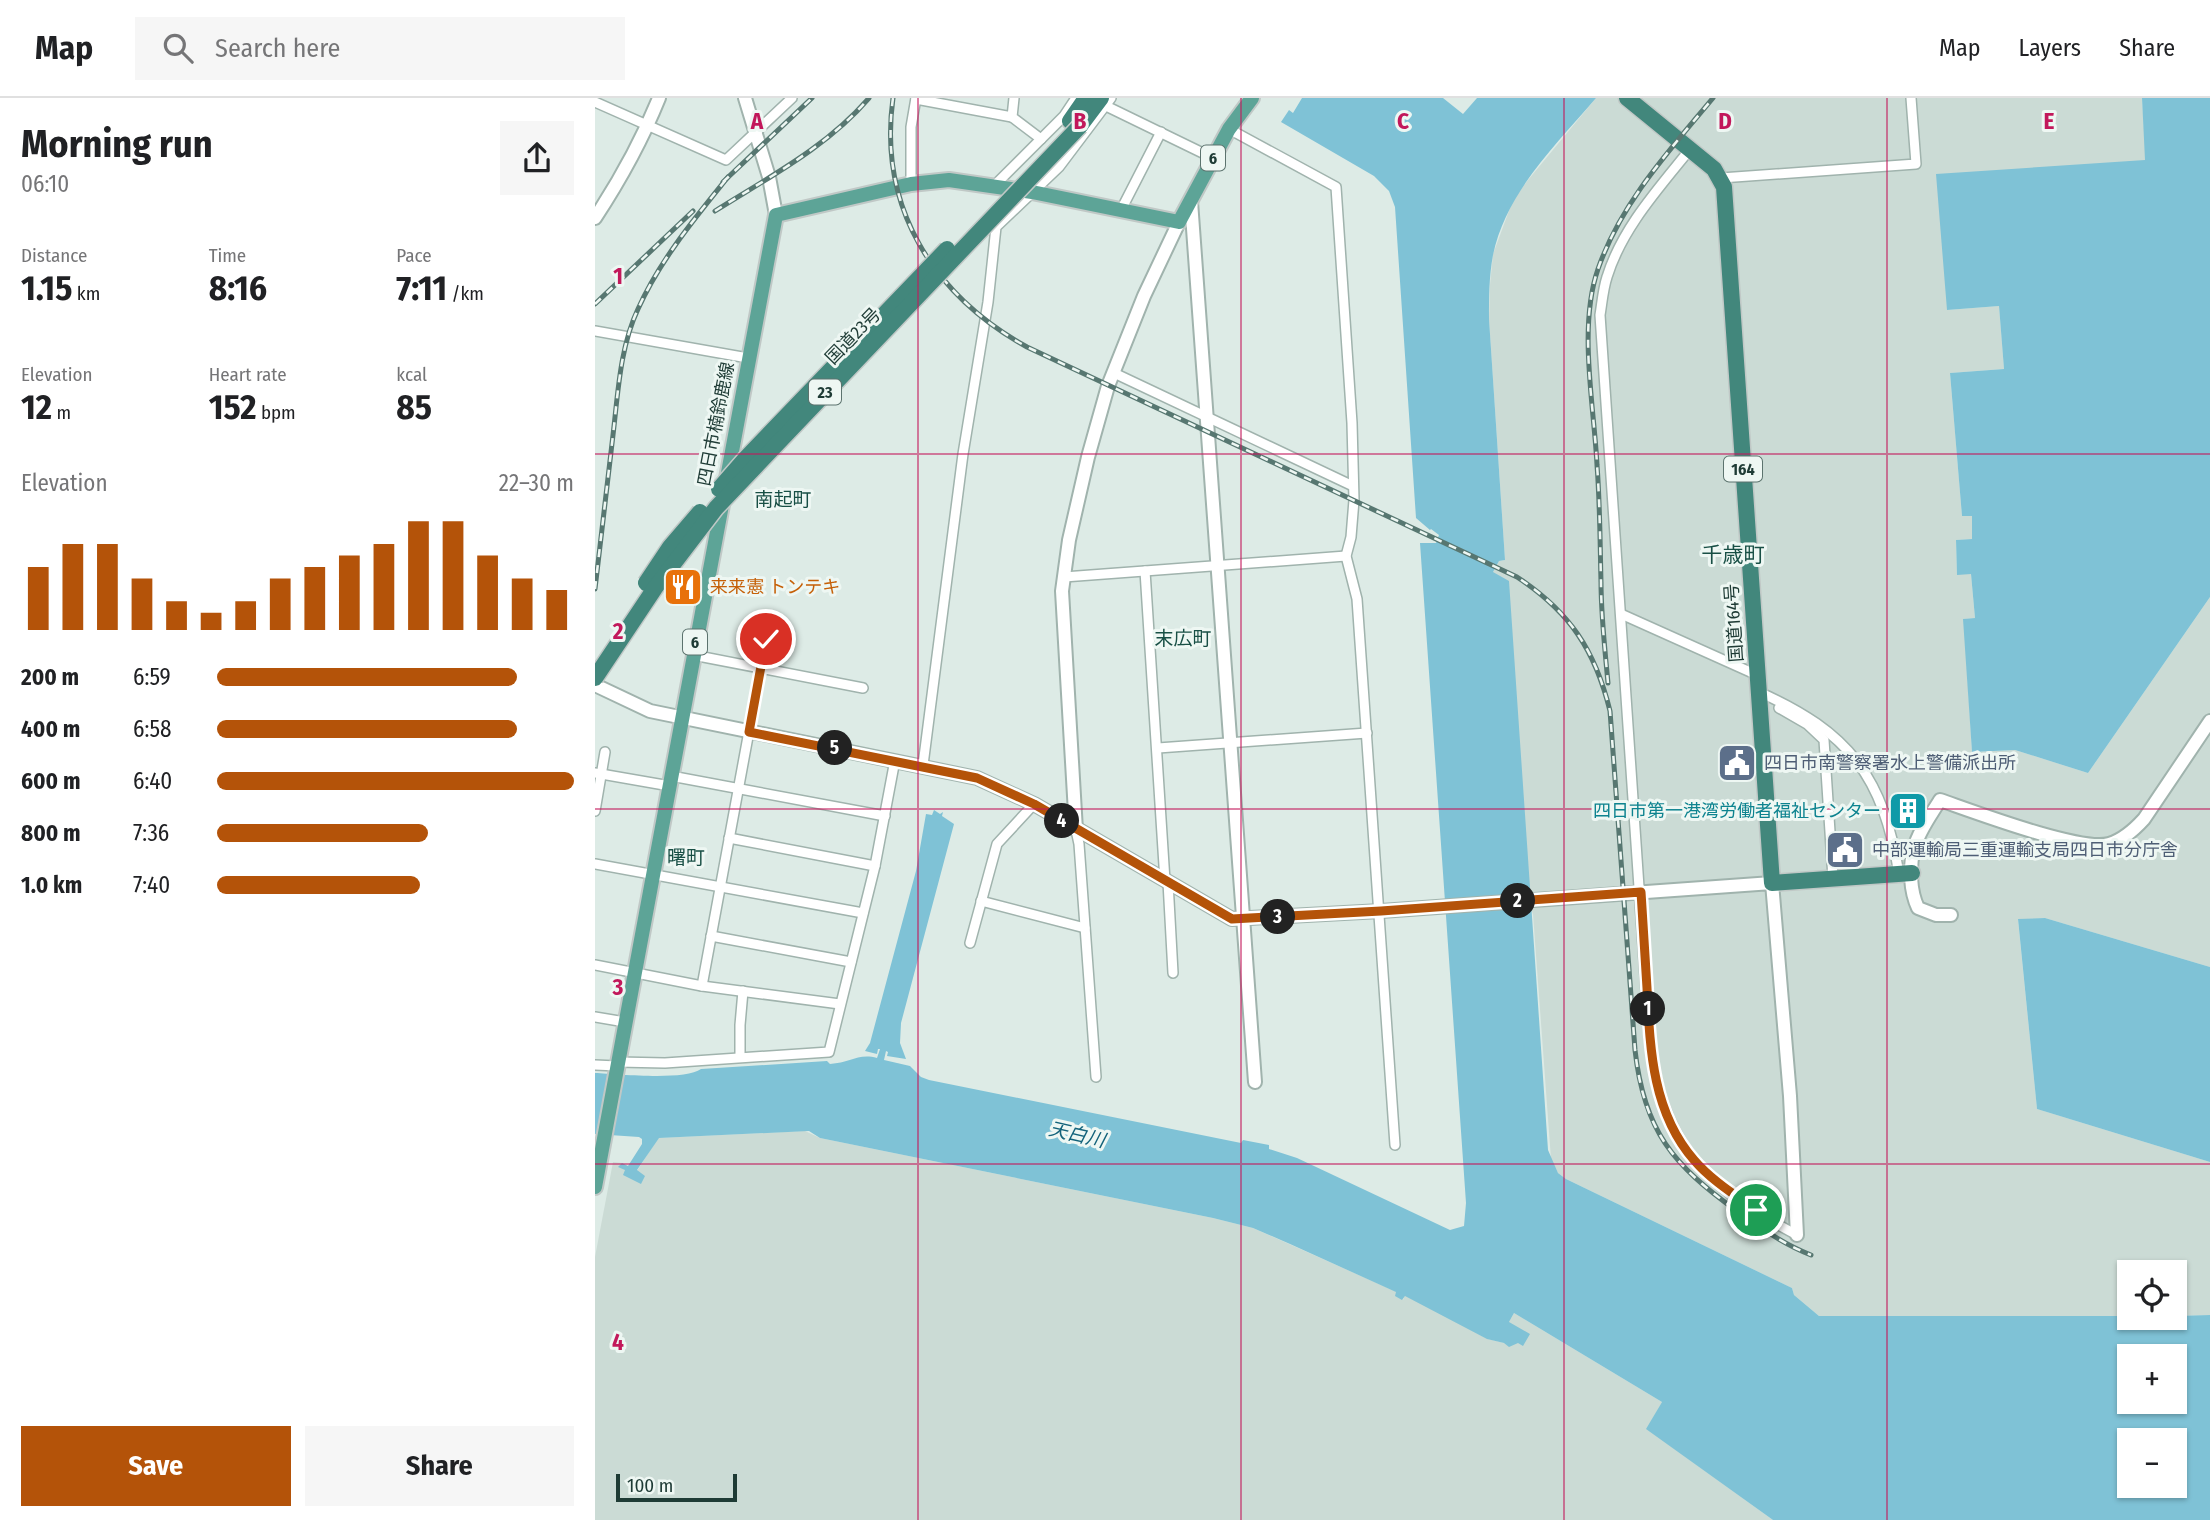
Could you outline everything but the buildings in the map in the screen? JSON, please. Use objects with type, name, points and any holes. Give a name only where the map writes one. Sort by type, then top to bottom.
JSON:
[{"type":"highway","name":"国道23号","points":[[595,678],[655,588],[716,508],[1075,123],[1086,98]]},
{"type":"highway","points":[[1627,98],[1691,148],[1721,178]]},
{"type":"highway","name":"国道23号","points":[[595,661],[670,547],[746,458],[1075,123],[1106,101]]},
{"type":"highway","name":"国道164号","points":[[1721,178],[1724,187],[1772,883]]},
{"type":"highway","points":[[1772,883],[1905,874]]},
{"type":"main road","name":"6","points":[[1179,222],[1229,129],[1252,98]]},
{"type":"main road","points":[[776,215],[911,184],[949,180],[1032,192],[1179,222]]},
{"type":"main road","name":"四日市楠鈴鹿線","points":[[595,1187],[600,1143],[617,1066],[776,215]]},
{"type":"street","points":[[595,218],[625,171],[649,125],[659,98]]},
{"type":"street","points":[[745,98],[769,177],[776,215]]},
{"type":"street","points":[[595,102],[726,160],[792,98]]},
{"type":"street","points":[[911,184],[911,127],[916,98],[1011,117],[1041,139]]},
{"type":"street","points":[[1011,117],[1014,98]]},
{"type":"street","points":[[993,187],[1064,116],[1076,98]]},
{"type":"street","points":[[1721,178],[1916,164],[1911,98]]},
{"type":"street","points":[[923,765],[963,453],[988,302],[996,227],[1059,167],[1106,101],[1213,158]]},
{"type":"street","points":[[1229,129],[1336,187],[1352,423],[1353,486],[1346,556],[1357,599],[1381,911],[1395,1145]]},
{"type":"street","points":[[1121,211],[1161,132]]},
{"type":"street","points":[[1691,148],[1633,222],[1620,245],[1606,279],[1600,316],[1652,1059],[1655,1081],[1671,1125],[1693,1159],[1709,1175],[1797,1235]]},
{"type":"street","points":[[1191,201],[1255,1082]]},
{"type":"street","points":[[1096,1077],[1076,830],[1062,591],[1069,540],[1087,457],[1114,373],[1144,296],[1179,222]]},
{"type":"street","points":[[595,331],[748,358]]},
{"type":"street","points":[[1114,373],[1353,486]]},
{"type":"street","points":[[1064,577],[1346,556]]},
{"type":"street","points":[[1145,571],[1173,974]]},
{"type":"street","points":[[1621,614],[1757,675]]},
{"type":"street","points":[[702,986],[766,639]]},
{"type":"street","points":[[692,655],[863,688]]},
{"type":"street","points":[[595,685],[650,711],[977,778],[1034,804],[1232,919],[1772,883],[1790,1096],[1797,1235]]},
{"type":"street","points":[[1759,696],[1812,719],[1828,731],[1857,762],[1877,794],[1918,908],[1936,915],[1951,915]]},
{"type":"street","points":[[1759,696],[1797,716],[1824,740],[1833,878]]},
{"type":"street","points":[[1905,874],[1914,848],[1940,800],[2055,837],[2096,846],[2110,844],[2131,833],[2144,819],[2210,721]]},
{"type":"street","points":[[1158,748],[1367,733]]},
{"type":"street","points":[[595,811],[598,774],[605,752]]},
{"type":"street","points":[[595,1065],[617,1066],[829,1052],[875,866],[894,760]]},
{"type":"street","points":[[598,774],[739,789],[885,816]]},
{"type":"street","points":[[970,943],[997,844],[1034,804]]},
{"type":"street","points":[[729,838],[875,866]]},
{"type":"street","points":[[595,864],[863,913]]},
{"type":"street","points":[[981,901],[1085,928]]},
{"type":"street","points":[[711,936],[851,962]]},
{"type":"street","points":[[595,965],[702,986],[841,1004]]},
{"type":"street","points":[[740,1058],[743,991]]},
{"type":"street","points":[[595,1017],[625,1022]]},
{"type":"shaded area","points":[[1596,98],[2142,98],[2146,160],[1947,310],[1999,306],[2004,369],[1950,373],[1962,516],[1972,515],[1972,539],[1956,540],[1957,574],[1971,574],[1975,618],[1964,619],[1972,752],[2015,750],[2088,773],[2210,597],[2210,967],[2045,918],[2018,920],[2037,1109],[2210,1162],[2210,1315],[2187,1316],[2187,1260],[2117,1260],[2117,1316],[1819,1316],[1794,1295],[1792,1288],[1558,1173],[1551,1159],[1533,914],[1493,572],[1499,561],[1505,560],[1489,319],[1490,285],[1493,254],[1513,200]]},
{"type":"shaded area","points":[[805,1131],[820,1138],[1253,1228],[1397,1292],[1403,1300],[1405,1295],[1488,1339],[1504,1343],[1514,1313],[1662,1402],[1647,1429],[1773,1520],[595,1520],[595,1257],[613,1162],[622,1163],[619,1167],[637,1171],[658,1138]]},
{"type":"water","name":"天白川","points":[[1302,98],[1443,98],[1463,114],[1477,98],[1596,98],[1534,170],[1509,210],[1493,255],[1489,295],[1505,560],[1499,561],[1493,572],[1509,581],[1548,1150],[1558,1173],[1792,1288],[1794,1295],[1819,1316],[2117,1316],[2117,1330],[2187,1330],[2187,1316],[2210,1315],[2210,1520],[1773,1520],[1646,1429],[1662,1402],[1514,1313],[1509,1322],[1530,1334],[1523,1346],[1518,1343],[1509,1347],[1487,1339],[1405,1296],[1402,1300],[1395,1296],[1396,1292],[1253,1228],[820,1138],[809,1131],[659,1138],[637,1170],[645,1176],[641,1184],[623,1175],[625,1170],[618,1167],[622,1163],[628,1166],[642,1144],[642,1139],[595,1134],[595,1073],[666,1076],[693,1073],[701,1069],[827,1061],[830,1064],[859,1057],[877,1058],[880,1049],[877,1054],[865,1051],[870,1043],[916,871],[926,814],[932,815],[934,810],[940,814],[943,812],[942,816],[954,824],[901,1023],[900,1043],[906,1059],[887,1056],[886,1051],[884,1060],[910,1066],[921,1077],[929,1080],[1241,1143],[1243,1140],[1269,1145],[1269,1149],[1297,1158],[1450,1230],[1464,1226],[1466,1203],[1420,543],[1436,543],[1439,535],[1416,518],[1395,207],[1389,191],[1374,176],[1281,122],[1289,110],[1293,113]]},
{"type":"water","points":[[2142,98],[2210,98],[2210,597],[2088,773],[2015,750],[1972,752],[1963,619],[1975,618],[1971,574],[1957,575],[1956,540],[1972,539],[1972,516],[1962,516],[1950,373],[2004,369],[1999,306],[1947,310],[1936,174],[2145,160]]},
{"type":"water","points":[[2045,918],[2210,967],[2210,1162],[2037,1109],[2018,919]]},
{"type":"railway","points":[[723,182],[812,98]]},
{"type":"railway","points":[[715,211],[816,146],[853,116],[869,98]]},
{"type":"railway","points":[[893,98],[891,138],[894,176],[904,211],[919,244],[939,274],[964,301],[994,326],[1027,347],[1517,577],[1552,604],[1578,634],[1597,669],[1610,711],[1635,1050],[1646,1103],[1665,1144],[1695,1178],[1764,1229],[1811,1255]]},
{"type":"railway","points":[[1608,683],[1602,607],[1598,480],[1589,366],[1592,292],[1598,269],[1619,222],[1663,158],[1713,98]]},
{"type":"railway","points":[[595,589],[618,387],[627,339],[638,309],[667,257],[728,177]]},
{"type":"railway","points":[[595,304],[693,211]]},
{"type":"place","name":"来来憲 トンテキ","points":[[683,587]]},
{"type":"place","name":"四日市南警察署水上警備派出所","points":[[1737,763]]},
{"type":"place","name":"四日市第一港湾労働者福祉センター","points":[[1908,811]]},
{"type":"place","name":"中部運輸局三重運輸支局四日市分庁舎","points":[[1845,850]]},
{"type":"district","name":"南起町","points":[[783,499]]},
{"type":"district","name":"千歳町","points":[[1733,555]]},
{"type":"district","name":"末広町","points":[[1183,638]]},
{"type":"district","name":"曙町","points":[[686,857]]},
{"type":"route","points":[[766,639],[749,732],[957,772],[1002,787],[1232,919],[1641,892],[1649,1034],[1655,1081],[1661,1102],[1671,1125],[1693,1159],[1709,1175],[1756,1210]]}]
